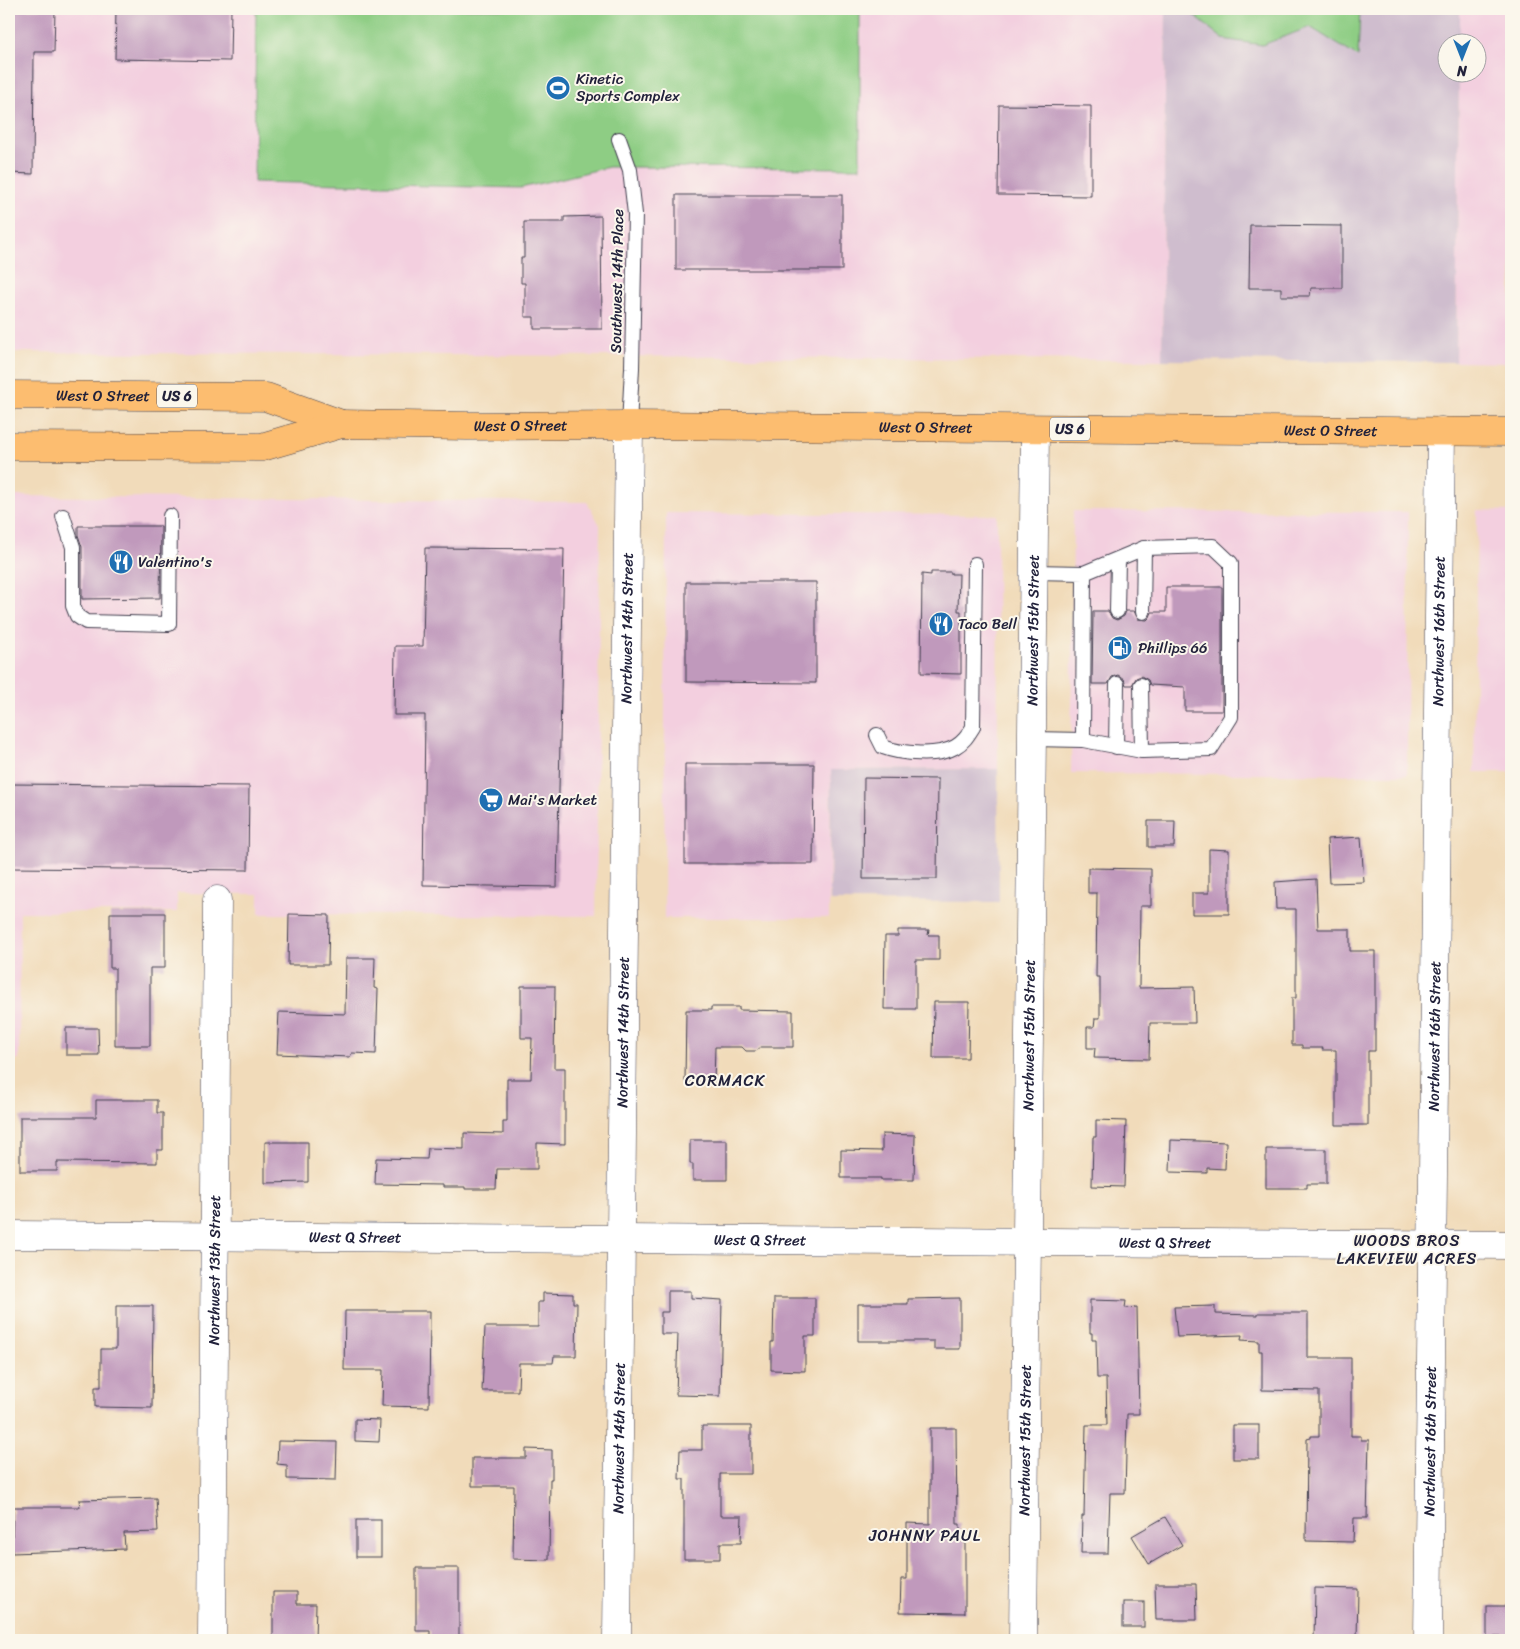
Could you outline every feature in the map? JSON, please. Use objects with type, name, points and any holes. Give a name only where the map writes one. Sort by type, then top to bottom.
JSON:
[{"type":"main road","name":"West O Street","points":[[9,395],[266,397],[341,424]]},
{"type":"main road","name":"West O Street","points":[[9,446],[262,447],[341,424],[1511,432]]},
{"type":"street","name":"Northwest 14th Street","points":[[617,1640],[629,425]]},
{"type":"street","name":"Northwest 15th Street","points":[[1023,1640],[1034,429]]},
{"type":"street","name":"Northwest 16th Street","points":[[1428,1640],[1441,431]]},
{"type":"street","name":"Northwest 13th Street","points":[[212,1640],[217,900]]},
{"type":"street","name":"West Q Street","points":[[9,1235],[1511,1245]]},
{"type":"lane","name":"Southwest 14th Place","points":[[619,139],[630,170],[635,214],[629,425]]},
{"type":"lane","points":[[63,516],[73,547],[73,606],[77,616],[86,622],[170,624],[170,516]]},
{"type":"lane","points":[[1032,740],[1084,740],[1142,751],[1210,749],[1231,717],[1231,563],[1213,546],[1144,548],[1084,573],[1033,572]]},
{"type":"lane","points":[[1143,612],[1144,548]]},
{"type":"lane","points":[[1117,611],[1118,560]]},
{"type":"lane","points":[[877,735],[883,748],[895,752],[945,752],[956,747],[966,739],[973,727],[975,564]]},
{"type":"lane","points":[[1084,573],[1084,740]]},
{"type":"lane","points":[[1116,747],[1118,684]]},
{"type":"lane","points":[[1141,685],[1142,751]]},
{"type":"shaded area","points":[[9,9],[256,9],[254,181],[521,188],[609,167],[859,168],[860,9],[1166,9],[1162,360],[9,352]]},
{"type":"shaded area","points":[[1166,9],[1460,9],[1460,32],[1438,32],[1438,82],[1459,82],[1456,362],[1162,360]]},
{"type":"shaded area","points":[[1460,9],[1511,9],[1511,363],[1456,362],[1459,82],[1488,82],[1488,32],[1460,32]]},
{"type":"shaded area","points":[[9,496],[587,502],[600,525],[596,916],[259,914],[259,894],[177,893],[177,912],[20,912],[19,1060],[9,1060]]},
{"type":"shaded area","points":[[1477,510],[1511,511],[1511,772],[1474,772]]},
{"type":"shaded area","points":[[1073,511],[1408,512],[1407,775],[1071,773]]},
{"type":"shaded area","points":[[666,513],[997,515],[998,769],[831,770],[829,918],[664,918]]},
{"type":"shaded area","points":[[998,769],[999,902],[830,901],[831,770]]},
{"type":"green space","name":"Kinetic Sports Complex","points":[[256,9],[860,9],[860,168],[609,167],[521,188],[254,182]]},
{"type":"green space","points":[[1186,9],[1360,9],[1358,57],[1310,27],[1262,45],[1223,39]]},
{"type":"building","points":[[9,9],[55,9],[54,52],[34,52],[33,174],[9,173]]},
{"type":"building","points":[[116,9],[231,9],[230,61],[115,59]]},
{"type":"building","points":[[999,105],[1091,106],[1091,196],[998,195]]},
{"type":"building","points":[[676,195],[842,195],[842,270],[676,270]]},
{"type":"building","points":[[601,216],[602,329],[534,329],[534,317],[525,317],[525,283],[521,283],[521,258],[524,258],[524,222],[564,222],[564,217]]},
{"type":"building","points":[[1250,225],[1342,226],[1342,288],[1311,288],[1310,296],[1281,296],[1281,288],[1249,288]]},
{"type":"building","name":"Valentino's","points":[[78,526],[161,526],[160,598],[82,599],[82,547],[78,535]]},
{"type":"building","name":"Mai's Market","points":[[425,548],[564,549],[557,887],[423,885],[425,715],[394,715],[395,646],[423,646]]},
{"type":"building","name":"Taco Bell","points":[[931,572],[959,574],[958,611],[961,611],[961,674],[921,673],[922,574],[931,575]]},
{"type":"building","points":[[686,582],[816,582],[816,683],[686,682]]},
{"type":"building","points":[[1166,587],[1222,587],[1222,711],[1185,711],[1185,687],[1150,685],[1148,680],[1141,676],[1136,678],[1132,685],[1126,685],[1124,679],[1118,675],[1112,677],[1108,684],[1092,684],[1093,611],[1108,611],[1112,618],[1117,620],[1124,616],[1126,611],[1134,611],[1138,619],[1147,620],[1152,612],[1166,612]]},
{"type":"building","points":[[685,764],[814,764],[813,864],[685,864]]},
{"type":"building","points":[[864,778],[938,779],[937,879],[863,879]]},
{"type":"building","points":[[9,784],[249,786],[248,870],[9,868]]},
{"type":"building","points":[[1148,821],[1175,821],[1174,847],[1148,847]]},
{"type":"building","points":[[1361,837],[1364,882],[1329,883],[1327,839]]},
{"type":"building","points":[[1209,849],[1229,850],[1229,914],[1192,914],[1192,893],[1209,893]]},
{"type":"building","points":[[1088,868],[1151,869],[1151,906],[1140,906],[1139,988],[1194,987],[1195,1023],[1150,1023],[1149,1059],[1094,1058],[1095,1048],[1087,1048],[1087,1027],[1094,1027],[1095,1018],[1100,1018],[1100,977],[1096,977],[1097,893],[1088,893]]},
{"type":"building","points":[[1316,879],[1318,929],[1350,929],[1350,951],[1375,951],[1375,1051],[1368,1051],[1368,1125],[1336,1125],[1336,1050],[1302,1048],[1302,1045],[1292,1045],[1292,998],[1296,998],[1296,909],[1276,909],[1275,882]]},
{"type":"building","points":[[110,913],[165,913],[165,968],[150,968],[150,1046],[115,1046],[115,968],[110,968]]},
{"type":"building","points":[[289,914],[329,915],[328,965],[288,965]]},
{"type":"building","points":[[898,930],[929,930],[928,935],[939,935],[939,960],[916,960],[916,1009],[884,1009],[885,936],[898,936]]},
{"type":"building","points":[[346,958],[375,958],[374,988],[378,989],[376,1054],[352,1053],[350,1057],[277,1054],[279,1012],[345,1014]]},
{"type":"building","points":[[521,986],[555,986],[554,1068],[565,1068],[565,1144],[537,1143],[537,1169],[497,1169],[496,1189],[465,1189],[465,1187],[443,1187],[443,1185],[375,1184],[376,1158],[427,1159],[428,1148],[464,1149],[464,1133],[503,1134],[503,1122],[507,1122],[507,1079],[531,1079],[532,1038],[521,1038]]},
{"type":"building","points":[[934,1002],[969,1002],[968,1058],[933,1058]]},
{"type":"building","points":[[711,1007],[739,1007],[739,1010],[793,1011],[793,1047],[761,1047],[756,1051],[746,1051],[742,1047],[715,1047],[714,1082],[685,1082],[686,1010],[711,1010]]},
{"type":"building","points":[[66,1028],[98,1028],[99,1055],[66,1055]]},
{"type":"building","points":[[96,1100],[157,1100],[157,1113],[163,1113],[163,1150],[157,1150],[157,1163],[57,1162],[57,1171],[20,1171],[20,1117],[96,1117]]},
{"type":"building","points":[[1096,1120],[1126,1121],[1124,1187],[1092,1186],[1093,1137],[1096,1137]]},
{"type":"building","points":[[882,1134],[915,1135],[914,1180],[841,1178],[841,1150],[882,1151]]},
{"type":"building","points":[[690,1140],[727,1140],[727,1180],[693,1180],[693,1164],[690,1164]]},
{"type":"building","points":[[1171,1140],[1226,1142],[1225,1169],[1207,1168],[1207,1173],[1170,1172]]},
{"type":"building","points":[[265,1142],[308,1142],[308,1182],[265,1183]]},
{"type":"building","points":[[1266,1149],[1326,1149],[1326,1184],[1307,1184],[1307,1188],[1266,1188]]},
{"type":"building","points":[[668,1291],[691,1291],[691,1298],[722,1300],[720,1396],[676,1395],[678,1334],[661,1334],[661,1312],[668,1312]]},
{"type":"building","points":[[543,1293],[573,1294],[573,1303],[577,1303],[576,1356],[554,1356],[553,1363],[519,1363],[518,1391],[482,1391],[485,1327],[538,1327],[538,1302],[543,1302]]},
{"type":"building","points":[[774,1298],[815,1298],[815,1336],[805,1336],[805,1371],[771,1370]]},
{"type":"building","points":[[960,1298],[960,1349],[934,1349],[934,1341],[858,1341],[858,1304],[908,1304],[908,1299]]},
{"type":"building","points":[[1090,1300],[1126,1301],[1125,1308],[1137,1307],[1139,1414],[1127,1414],[1125,1493],[1110,1493],[1108,1553],[1081,1553],[1082,1516],[1084,1516],[1086,1425],[1107,1425],[1106,1378],[1097,1378],[1096,1340],[1092,1340],[1092,1333],[1090,1333]]},
{"type":"building","points":[[116,1306],[153,1306],[152,1408],[95,1407],[95,1387],[101,1387],[101,1349],[116,1349]]},
{"type":"building","points":[[1215,1306],[1215,1314],[1308,1313],[1308,1358],[1351,1358],[1351,1436],[1361,1436],[1361,1440],[1369,1440],[1367,1518],[1354,1518],[1353,1542],[1306,1541],[1307,1439],[1311,1438],[1311,1436],[1319,1436],[1319,1391],[1262,1390],[1262,1351],[1259,1351],[1259,1341],[1241,1340],[1242,1335],[1177,1337],[1174,1307]]},
{"type":"building","points":[[345,1311],[430,1311],[429,1407],[382,1406],[383,1370],[344,1370]]},
{"type":"building","points":[[355,1419],[380,1420],[379,1442],[355,1441]]},
{"type":"building","points":[[1233,1425],[1259,1425],[1259,1459],[1233,1459]]},
{"type":"building","points":[[702,1426],[751,1426],[751,1474],[720,1474],[720,1516],[742,1516],[741,1543],[720,1543],[720,1559],[684,1559],[684,1479],[679,1479],[680,1450],[702,1450]]},
{"type":"building","points":[[930,1428],[956,1428],[957,1524],[960,1524],[960,1541],[965,1541],[965,1613],[900,1612],[901,1579],[907,1579],[907,1523],[930,1524]]},
{"type":"building","points":[[278,1441],[337,1442],[336,1480],[287,1479],[287,1465],[277,1464]]},
{"type":"building","points":[[526,1449],[552,1450],[549,1560],[513,1559],[514,1486],[472,1486],[472,1458],[526,1458]]},
{"type":"building","points":[[156,1498],[158,1532],[124,1533],[125,1549],[12,1553],[13,1507],[80,1507],[79,1500]]},
{"type":"building","points":[[1165,1517],[1182,1545],[1149,1564],[1132,1536]]},
{"type":"building","points":[[356,1520],[381,1520],[381,1557],[356,1557]]},
{"type":"building","points":[[416,1568],[459,1568],[459,1640],[430,1640],[430,1631],[416,1631]]},
{"type":"building","points":[[1155,1584],[1196,1584],[1197,1620],[1156,1620]]},
{"type":"building","points":[[1315,1588],[1358,1589],[1357,1640],[1314,1640]]},
{"type":"building","points":[[273,1592],[297,1592],[297,1604],[316,1604],[315,1640],[273,1639]]},
{"type":"building","points":[[1123,1602],[1144,1602],[1144,1627],[1123,1627]]},
{"type":"building","points":[[1487,1606],[1511,1606],[1511,1637],[1487,1637]]},
{"type":"place","name":"Kinetic Sports Complex","points":[[558,88]]},
{"type":"place","name":"Valentino's","points":[[121,562]]},
{"type":"place","name":"Taco Bell","points":[[941,624]]},
{"type":"place","name":"Phillips 66","points":[[1120,648]]},
{"type":"place","name":"Mai's Market","points":[[491,800]]},
{"type":"district","name":"CORMACK","points":[[725,1080]]},
{"type":"district","name":"WOODS BROS LAKEVIEW ACRES","points":[[1407,1249]]},
{"type":"district","name":"JOHNNY PAUL","points":[[925,1535]]}]
